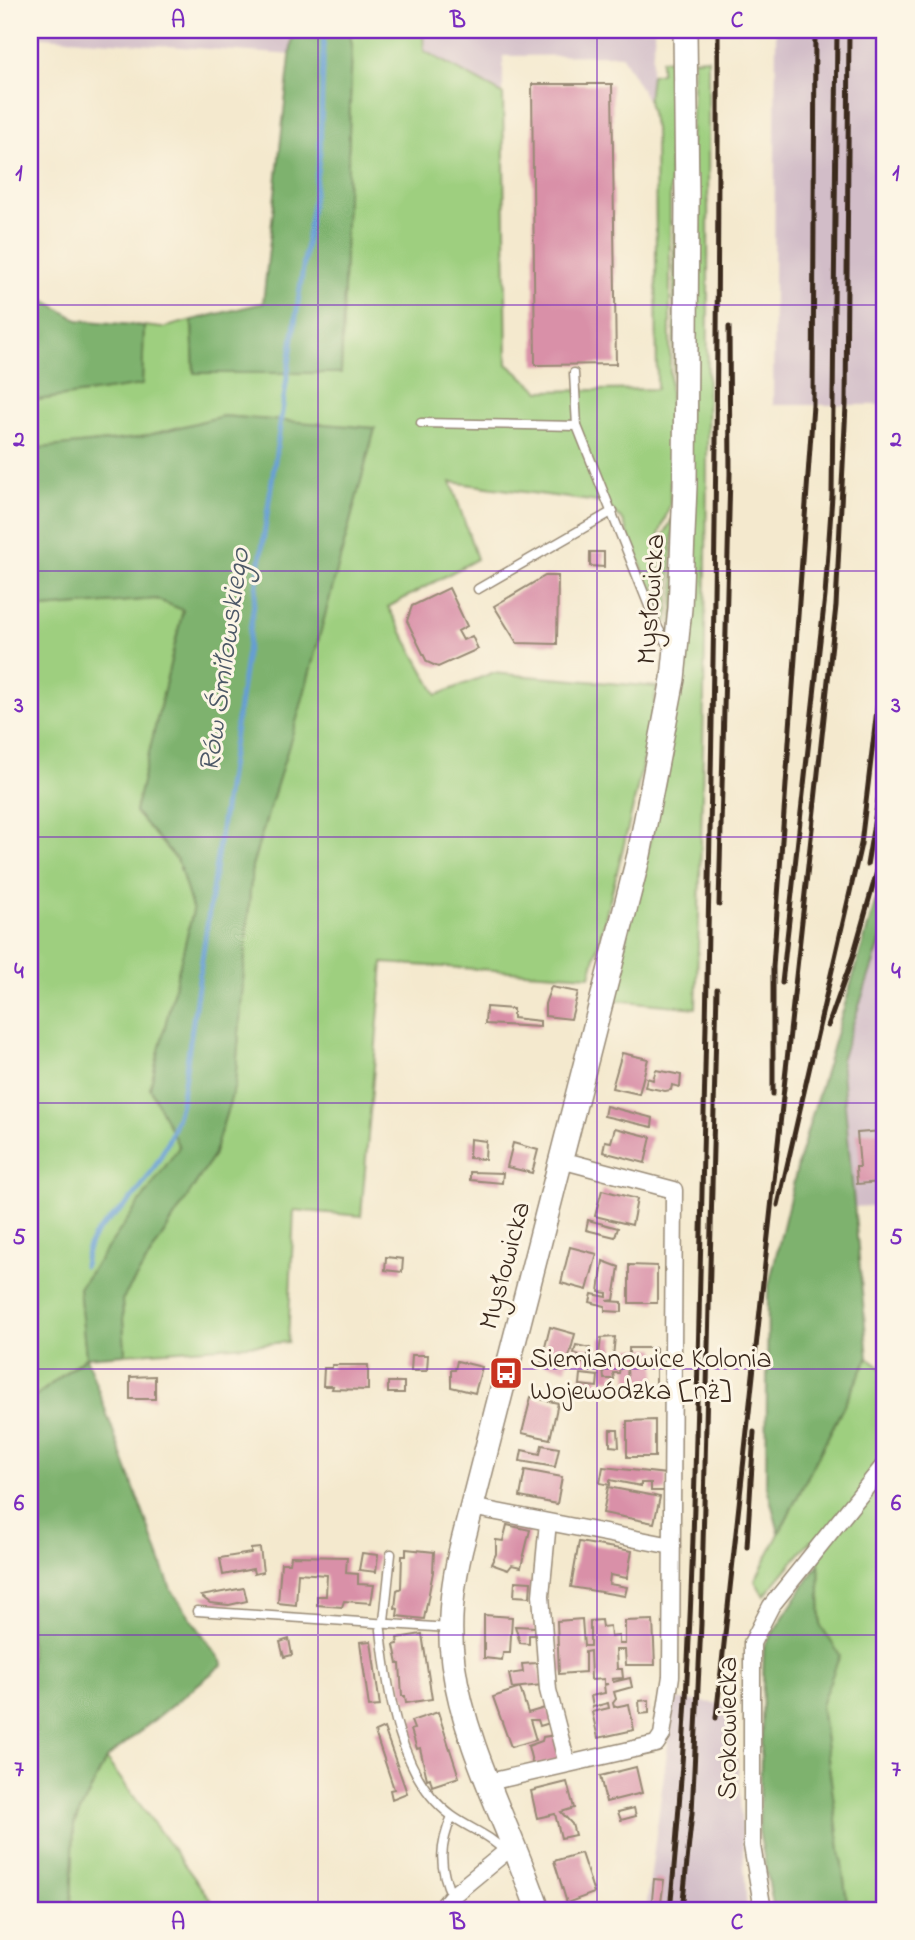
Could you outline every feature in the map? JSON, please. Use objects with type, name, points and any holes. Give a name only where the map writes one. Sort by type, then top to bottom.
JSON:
[{"type":"street","name":"Mysłowicka","points":[[538,1910],[510,1848],[456,1682],[451,1628],[455,1575],[650,809],[677,647],[684,533],[687,342],[685,30]]},
{"type":"street","points":[[489,1782],[656,1744],[662,1735],[671,1676],[674,1190],[561,1160]]},
{"type":"street","name":"Srokowiecka","points":[[763,1910],[752,1846],[752,1643],[771,1606],[885,1464]]},
{"type":"street","points":[[471,1507],[672,1546]]},
{"type":"street","points":[[548,1522],[541,1595],[548,1689],[567,1764]]},
{"type":"street","points":[[440,1910],[452,1896],[510,1848]]},
{"type":"lane","points":[[574,373],[577,426],[657,626],[665,641],[677,647]]},
{"type":"lane","points":[[421,423],[577,426]]},
{"type":"lane","points":[[478,589],[613,511]]},
{"type":"lane","points":[[391,1554],[382,1625],[388,1689],[415,1776],[452,1816],[510,1848]]},
{"type":"lane","points":[[197,1611],[451,1628]]},
{"type":"lane","points":[[452,1816],[441,1853],[444,1881],[452,1896]]},
{"type":"shaded area","points":[[30,30],[293,30],[292,55],[30,36]]},
{"type":"shaded area","points":[[423,30],[655,30],[648,101],[621,55],[503,56],[503,94],[424,51]]},
{"type":"shaded area","points":[[776,30],[885,30],[885,405],[773,405]]},
{"type":"shaded area","points":[[885,928],[885,1205],[855,1207],[841,1060]]},
{"type":"shaded area","points":[[674,1699],[734,1705],[747,1910],[646,1910]]},
{"type":"green space","points":[[293,30],[349,30],[352,45],[341,373],[194,373],[192,320],[263,303]]},
{"type":"green space","points":[[349,30],[423,30],[424,51],[503,94],[507,364],[540,391],[657,389],[655,129],[648,101],[651,75],[661,73],[661,60],[677,59],[677,111],[670,131],[670,505],[659,535],[655,600],[623,521],[605,503],[451,482],[477,559],[388,607],[437,695],[492,673],[657,687],[651,724],[590,976],[383,963],[361,1216],[294,1210],[288,1342],[125,1354],[122,1300],[213,1156],[235,1085],[252,866],[300,708],[375,429],[223,416],[137,438],[30,449],[30,401],[142,385],[144,326],[163,328],[192,320],[194,373],[341,373],[352,45]]},
{"type":"green space","points":[[708,58],[706,533],[696,1008],[615,1000],[615,984],[667,768],[694,59]]},
{"type":"green space","points":[[678,122],[677,452],[674,509],[674,135]]},
{"type":"green space","points":[[30,295],[36,295],[78,320],[144,326],[142,385],[30,401]]},
{"type":"green space","points":[[223,416],[375,428],[300,709],[252,866],[235,1085],[213,1156],[122,1300],[125,1354],[86,1357],[79,1288],[179,1147],[150,1088],[193,911],[178,861],[135,812],[183,610],[156,599],[30,609],[30,449],[137,438]]},
{"type":"green space","points":[[674,516],[668,623],[662,620],[659,610],[663,537]]},
{"type":"green space","points":[[156,599],[183,610],[135,812],[178,861],[193,911],[150,1088],[180,1147],[79,1288],[86,1356],[30,1401],[30,609]]},
{"type":"green space","points":[[885,869],[885,928],[841,1060],[868,1358],[779,1533],[766,1483],[768,1289],[800,1156]]},
{"type":"green space","points":[[86,1357],[171,1589],[223,1664],[106,1759],[74,1824],[71,1910],[30,1910],[30,1401]]},
{"type":"green space","points":[[868,1358],[885,1371],[885,1910],[848,1910],[821,1705],[839,1655],[821,1626],[819,1563],[810,1541],[764,1596],[755,1581]]},
{"type":"green space","points":[[819,1563],[821,1626],[840,1655],[821,1705],[848,1910],[774,1910],[759,1831],[764,1646]]},
{"type":"green space","points":[[106,1759],[218,1910],[71,1910],[74,1824]]},
{"type":"building","points":[[532,84],[612,84],[616,364],[535,365]]},
{"type":"building","points":[[590,552],[604,552],[604,567],[590,566]]},
{"type":"building","points":[[545,576],[558,576],[557,644],[517,643],[494,606]]},
{"type":"building","points":[[449,588],[467,626],[458,631],[463,640],[472,636],[478,649],[438,667],[427,662],[407,621],[412,606]]},
{"type":"building","points":[[551,987],[578,992],[571,1019],[545,1016],[545,1004]]},
{"type":"building","points":[[486,1007],[513,1009],[513,1018],[540,1021],[540,1027],[485,1024]]},
{"type":"building","points":[[622,1053],[648,1059],[639,1094],[612,1088]]},
{"type":"building","points":[[656,1070],[681,1075],[680,1087],[672,1085],[671,1090],[665,1091],[645,1087],[647,1078],[653,1080]]},
{"type":"building","points":[[606,1106],[653,1118],[652,1127],[604,1116]]},
{"type":"building","points":[[615,1128],[651,1137],[645,1163],[603,1152],[605,1141],[611,1142]]},
{"type":"building","points":[[882,1131],[884,1160],[880,1161],[881,1182],[857,1184],[856,1167],[860,1167],[857,1133]]},
{"type":"building","points":[[470,1139],[486,1141],[485,1159],[469,1158]]},
{"type":"building","points":[[513,1143],[538,1150],[532,1173],[507,1167]]},
{"type":"building","points":[[470,1172],[503,1173],[502,1183],[470,1180]]},
{"type":"building","points":[[602,1190],[637,1199],[632,1225],[595,1216]]},
{"type":"building","points":[[588,1220],[618,1228],[615,1237],[586,1230]]},
{"type":"building","points":[[570,1247],[597,1254],[587,1290],[561,1283]]},
{"type":"building","points":[[386,1257],[403,1259],[402,1272],[385,1270]]},
{"type":"building","points":[[603,1261],[619,1267],[614,1300],[607,1301],[622,1302],[622,1312],[605,1311],[605,1306],[590,1302],[592,1294],[607,1297],[607,1293],[599,1292]]},
{"type":"building","points":[[629,1265],[657,1266],[657,1303],[629,1303]]},
{"type":"building","points":[[550,1327],[575,1334],[566,1369],[541,1363]]},
{"type":"building","points":[[615,1337],[613,1357],[627,1358],[629,1361],[629,1348],[656,1348],[656,1385],[628,1386],[627,1367],[620,1367],[619,1373],[613,1373],[614,1379],[604,1379],[602,1356],[599,1355],[601,1338]]},
{"type":"building","points":[[576,1345],[590,1348],[588,1356],[596,1358],[593,1365],[578,1362],[579,1355],[574,1353]]},
{"type":"building","points":[[412,1355],[428,1355],[427,1371],[411,1371]]},
{"type":"building","points":[[457,1361],[482,1367],[475,1393],[451,1387],[451,1370],[455,1370]]},
{"type":"building","points":[[332,1365],[368,1365],[368,1390],[332,1389],[333,1386],[323,1386],[324,1368],[332,1368]]},
{"type":"building","points":[[581,1374],[598,1376],[597,1387],[580,1385]]},
{"type":"building","points":[[155,1376],[155,1399],[130,1399],[130,1377]]},
{"type":"building","points":[[388,1382],[404,1382],[404,1393],[388,1393]]},
{"type":"building","points":[[531,1397],[558,1403],[550,1439],[522,1433]]},
{"type":"building","points":[[655,1420],[655,1457],[627,1457],[627,1421]]},
{"type":"building","points":[[610,1430],[618,1430],[619,1447],[610,1446]]},
{"type":"building","points":[[542,1445],[559,1448],[555,1467],[520,1461],[522,1450],[540,1454]]},
{"type":"building","points":[[603,1467],[666,1474],[666,1491],[651,1491],[651,1483],[641,1483],[641,1486],[610,1480],[610,1485],[600,1483]]},
{"type":"building","points":[[525,1470],[562,1477],[557,1504],[520,1497]]},
{"type":"building","points":[[608,1487],[660,1497],[654,1523],[603,1513]]},
{"type":"building","points":[[507,1525],[530,1530],[521,1567],[512,1565],[508,1570],[491,1564],[496,1554],[496,1540],[503,1541]]},
{"type":"building","points":[[579,1542],[632,1551],[627,1578],[610,1575],[609,1584],[627,1587],[625,1596],[571,1587]]},
{"type":"building","points":[[260,1548],[263,1572],[254,1574],[253,1569],[223,1575],[220,1558],[251,1553],[251,1549]]},
{"type":"building","points":[[406,1549],[434,1552],[424,1619],[397,1616],[397,1590],[401,1588],[402,1556],[406,1556]]},
{"type":"building","points":[[362,1553],[378,1555],[376,1572],[359,1570]]},
{"type":"building","points":[[291,1556],[347,1557],[346,1573],[358,1574],[358,1584],[374,1585],[371,1603],[344,1601],[342,1607],[317,1605],[317,1596],[326,1596],[327,1575],[298,1573],[296,1605],[278,1603],[281,1563],[290,1563]]},
{"type":"building","points":[[515,1581],[531,1582],[530,1597],[514,1596]]},
{"type":"building","points":[[244,1588],[247,1601],[229,1605],[210,1603],[201,1596]]},
{"type":"building","points":[[484,1615],[512,1617],[510,1653],[503,1653],[502,1660],[484,1658]]},
{"type":"building","points":[[582,1619],[584,1646],[590,1646],[590,1621],[601,1620],[602,1627],[610,1626],[611,1637],[619,1636],[619,1644],[625,1644],[625,1621],[653,1620],[655,1665],[626,1665],[625,1650],[616,1650],[617,1669],[622,1669],[623,1678],[612,1679],[613,1682],[630,1678],[632,1687],[614,1692],[616,1699],[613,1703],[614,1707],[629,1704],[634,1730],[598,1738],[592,1712],[609,1708],[608,1703],[593,1707],[591,1696],[605,1693],[604,1685],[608,1684],[604,1684],[604,1679],[591,1680],[590,1651],[585,1652],[585,1672],[559,1674],[557,1621]]},
{"type":"building","points":[[515,1626],[535,1627],[535,1635],[529,1635],[529,1644],[520,1643]]},
{"type":"building","points":[[422,1634],[432,1699],[406,1703],[405,1696],[402,1696],[400,1664],[394,1645],[398,1644],[397,1638]]},
{"type":"building","points":[[289,1639],[292,1655],[284,1657],[280,1642]]},
{"type":"building","points":[[371,1641],[380,1706],[369,1707],[360,1642]]},
{"type":"building","points":[[537,1663],[542,1685],[512,1688],[509,1674],[523,1672],[522,1664]]},
{"type":"building","points":[[520,1688],[528,1713],[548,1707],[553,1722],[540,1726],[538,1720],[530,1720],[536,1740],[511,1747],[493,1697]]},
{"type":"building","points":[[649,1700],[649,1713],[640,1714],[639,1701]]},
{"type":"building","points":[[438,1712],[459,1777],[432,1786],[430,1778],[427,1779],[420,1748],[417,1749],[411,1721]]},
{"type":"building","points":[[384,1728],[407,1793],[392,1799],[390,1790],[394,1789],[375,1732]]},
{"type":"building","points":[[556,1735],[559,1760],[533,1766],[528,1746],[542,1741],[543,1737]]},
{"type":"building","points":[[636,1767],[642,1793],[606,1802],[600,1776]]},
{"type":"building","points":[[567,1782],[574,1808],[561,1812],[572,1824],[575,1835],[561,1838],[555,1814],[537,1818],[531,1791]]},
{"type":"building","points":[[634,1808],[636,1816],[621,1820],[618,1812]]},
{"type":"building","points":[[581,1853],[594,1893],[567,1903],[554,1861]]},
{"type":"building","points":[[654,1879],[664,1880],[660,1910],[651,1910]]},
{"type":"waterway","name":"Rów Śmiłowskiego","points":[[84,1266],[93,1238],[135,1195],[152,1171],[166,1144],[181,1103],[320,152],[324,30]]},
{"type":"railway","points":[[670,1910],[685,1722],[696,1438],[714,593],[718,30]]},
{"type":"railway","points":[[773,1094],[773,967],[813,405],[815,30]]},
{"type":"railway","points":[[782,983],[825,596],[832,496],[837,30]]},
{"type":"railway","points":[[716,1718],[836,606],[846,405],[849,30]]},
{"type":"railway","points":[[719,905],[730,474],[729,327]]},
{"type":"railway","points":[[778,1205],[861,844],[885,642]]},
{"type":"railway","points":[[867,865],[885,759]]},
{"type":"railway","points":[[828,1026],[853,956],[885,843]]},
{"type":"railway","points":[[682,1910],[692,1813],[701,1624],[717,989]]},
{"type":"railway","points":[[747,1547],[754,1432]]},
{"type":"place","name":"Siemianowice Kolonia Wojewódzka [nż]","points":[[506,1373]]}]
